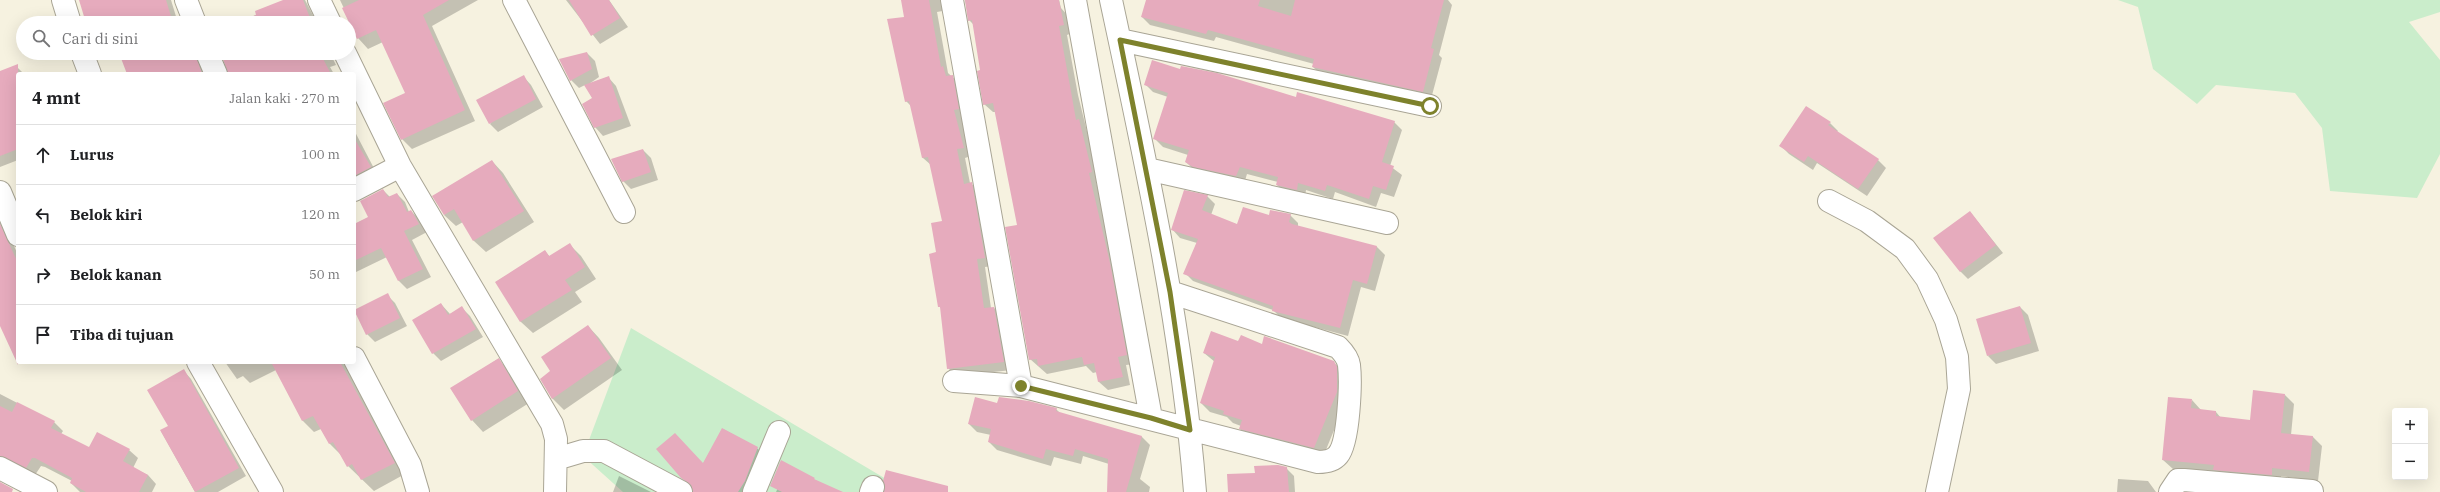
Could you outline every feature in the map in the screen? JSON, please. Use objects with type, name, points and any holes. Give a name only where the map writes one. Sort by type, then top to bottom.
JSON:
[{"type":"street","points":[[63,0],[68,16]]},
{"type":"street","points":[[186,0],[192,16]]},
{"type":"street","points":[[319,0],[327,16]]},
{"type":"street","points":[[514,0],[624,212]]},
{"type":"street","points":[[952,0],[1021,386]]},
{"type":"street","points":[[1075,0],[1169,423],[1195,492]]},
{"type":"street","points":[[1111,0],[1147,169],[1170,292],[1169,423]]},
{"type":"street","points":[[1120,40],[1430,106]]},
{"type":"street","points":[[85,60],[89,72]]},
{"type":"street","points":[[210,60],[215,72]]},
{"type":"street","points":[[348,60],[354,72]]},
{"type":"street","points":[[356,76],[400,166],[552,424],[556,439],[555,492]]},
{"type":"street","points":[[356,189],[400,166]]},
{"type":"street","points":[[1147,169],[1387,223]]},
{"type":"street","points":[[0,192],[16,230]]},
{"type":"street","points":[[1829,201],[1867,221],[1905,248],[1927,279],[1946,320],[1957,357],[1959,389],[1937,492]]},
{"type":"street","points":[[954,380],[1021,386],[1318,462],[1333,459],[1343,446],[1349,391],[1349,364],[1338,347],[1170,292]]},
{"type":"street","points":[[356,362],[410,465],[418,492]]},
{"type":"street","points":[[199,364],[272,492]]},
{"type":"street","points":[[754,492],[779,432]]},
{"type":"street","points":[[556,459],[583,451],[604,451],[681,492]]},
{"type":"street","points":[[0,468],[46,492]]},
{"type":"street","points":[[2170,492],[2178,480],[2312,491]]},
{"type":"green space","points":[[2118,0],[2440,0],[2440,12],[2409,22],[2440,60],[2440,154],[2417,198],[2330,191],[2322,128],[2295,93],[2216,85],[2197,104],[2153,69],[2138,7]]},
{"type":"green space","points":[[631,328],[908,492],[623,492],[583,456]]},
{"type":"building","points":[[79,0],[166,0],[171,16],[84,16]]},
{"type":"building","points":[[283,0],[303,0],[309,16],[254,16],[256,15],[255,11]]},
{"type":"building","points":[[359,0],[449,0],[423,15],[465,110],[401,140],[383,103],[405,93],[376,30],[357,39],[356,16],[346,16],[342,8]]},
{"type":"building","points":[[569,0],[609,0],[620,18],[591,36]]},
{"type":"building","points":[[901,0],[929,0],[941,67],[943,66],[946,76],[953,75],[959,109],[954,110],[964,148],[957,149],[964,184],[972,182],[985,258],[977,259],[984,308],[994,307],[1004,362],[947,369],[940,307],[938,307],[929,254],[936,252],[931,223],[942,221],[928,157],[922,158],[909,101],[905,102],[887,19],[904,17]]},
{"type":"building","points":[[965,0],[1059,0],[1064,25],[1059,26],[1076,120],[1079,119],[1092,172],[1089,173],[1110,263],[1127,355],[1118,357],[1123,377],[1098,382],[1094,363],[1084,365],[1082,357],[1038,366],[1037,359],[1029,360],[1005,227],[1017,225],[993,103],[983,105],[977,71],[980,70],[972,20],[968,21]]},
{"type":"building","points":[[1146,0],[1260,0],[1258,6],[1291,16],[1295,0],[1444,0],[1431,48],[1434,49],[1423,92],[1312,67],[1314,59],[1208,30],[1206,34],[1141,17]]},
{"type":"building","points":[[587,52],[592,69],[570,81],[559,59]]},
{"type":"building","points":[[122,60],[197,60],[201,72],[126,72]]},
{"type":"building","points":[[223,60],[324,60],[330,72],[227,72]]},
{"type":"building","points":[[1152,60],[1180,69],[1181,66],[1217,73],[1296,97],[1297,92],[1395,121],[1382,162],[1394,166],[1386,190],[1373,186],[1369,199],[1327,185],[1325,191],[1298,183],[1297,190],[1276,185],[1278,177],[1240,167],[1236,176],[1193,167],[1185,162],[1189,150],[1153,139],[1168,93],[1144,85]]},
{"type":"building","points":[[18,64],[18,72],[16,72],[16,150],[0,156],[0,71]]},
{"type":"building","points":[[524,75],[536,99],[489,124],[476,100]]},
{"type":"building","points":[[609,76],[623,118],[594,128],[582,104],[592,98],[584,85]]},
{"type":"building","points":[[1806,106],[1831,122],[1828,125],[1879,159],[1858,189],[1808,156],[1804,162],[1779,146]]},
{"type":"building","points":[[356,141],[371,167],[356,175]]},
{"type":"building","points":[[643,149],[651,172],[622,182],[611,159]]},
{"type":"building","points":[[492,160],[524,211],[473,241],[454,209],[444,215],[432,196]]},
{"type":"building","points":[[383,189],[388,197],[397,193],[407,212],[411,210],[419,224],[404,231],[423,269],[398,281],[381,248],[356,260],[356,223],[368,217],[360,201]]},
{"type":"building","points":[[1184,190],[1208,195],[1202,210],[1237,224],[1243,207],[1269,215],[1270,210],[1291,214],[1289,222],[1292,224],[1377,246],[1367,284],[1353,280],[1340,328],[1272,311],[1273,306],[1183,274],[1198,239],[1171,230]]},
{"type":"building","points":[[1970,211],[1996,245],[1960,272],[1933,238]]},
{"type":"building","points":[[0,224],[16,259],[16,361],[0,326]]},
{"type":"building","points":[[570,243],[585,267],[565,280],[572,290],[520,322],[495,282],[545,250],[549,256]]},
{"type":"building","points":[[388,293],[400,318],[366,335],[356,314],[356,309]]},
{"type":"building","points":[[441,303],[448,315],[462,306],[476,329],[432,354],[412,320]]},
{"type":"building","points":[[2020,306],[2031,343],[1987,356],[1976,319]]},
{"type":"building","points":[[588,325],[611,358],[552,399],[540,379],[550,371],[541,357]]},
{"type":"building","points":[[1211,331],[1238,341],[1241,335],[1262,344],[1264,336],[1334,361],[1337,367],[1337,392],[1314,448],[1239,429],[1242,420],[1223,414],[1224,411],[1200,403],[1215,357],[1203,353]]},
{"type":"building","points":[[499,358],[518,391],[471,421],[450,388]]},
{"type":"building","points":[[272,364],[341,364],[395,463],[361,480],[352,464],[347,467],[333,442],[329,444],[313,416],[302,421]]},
{"type":"building","points":[[184,369],[239,468],[195,492],[160,430],[168,426],[147,390]]},
{"type":"building","points":[[2253,390],[2285,394],[2281,433],[2313,436],[2309,472],[2272,468],[2272,475],[2213,470],[2214,465],[2162,460],[2168,397],[2192,399],[2191,408],[2216,411],[2216,416],[2250,420]]},
{"type":"building","points":[[975,397],[997,403],[999,397],[1029,401],[1057,408],[1056,411],[1142,436],[1126,492],[1107,492],[1108,459],[1075,449],[1073,456],[1046,449],[1043,459],[988,442],[991,429],[968,424]]},
{"type":"building","points":[[17,402],[55,421],[51,428],[89,447],[97,432],[130,449],[123,461],[148,475],[139,492],[86,492],[70,483],[72,478],[35,458],[32,458],[26,468],[0,456],[0,406],[12,412]]},
{"type":"building","points":[[722,428],[758,447],[745,481],[738,492],[693,492],[691,485],[681,478],[656,449],[675,433],[703,463]]},
{"type":"building","points":[[781,460],[815,478],[814,479],[843,492],[782,492],[770,486]]},
{"type":"building","points":[[1278,465],[1287,467],[1289,492],[1228,492],[1227,474],[1255,473],[1254,466]]},
{"type":"building","points":[[886,470],[948,486],[948,492],[884,492],[883,481]]},
{"type":"building","points":[[0,482],[13,489],[12,492],[0,492]]},
{"type":"route","points":[[1021,386],[1151,418],[1190,430],[1170,292],[1147,169],[1120,40],[1430,106]]}]
